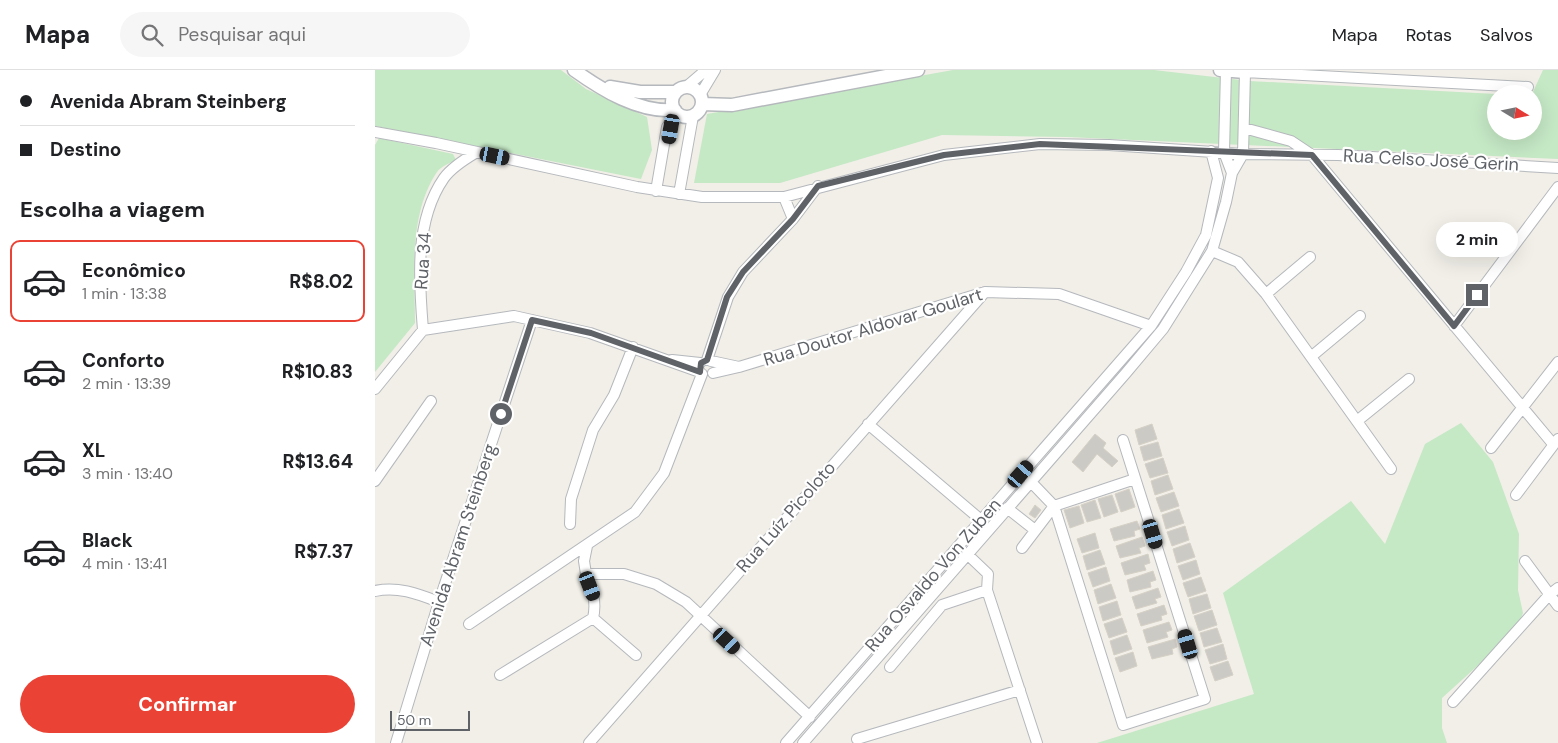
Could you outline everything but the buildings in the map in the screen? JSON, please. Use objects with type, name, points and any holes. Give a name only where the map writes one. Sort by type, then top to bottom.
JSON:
[{"type":"street","points":[[575,70],[595,85],[640,105],[693,116]]},
{"type":"street","points":[[659,191],[667,127],[677,112],[673,97],[706,70]]},
{"type":"street","points":[[679,194],[693,116],[701,109],[701,99],[715,70]]},
{"type":"street","points":[[595,85],[639,92],[694,89],[701,99],[732,105],[918,70]]},
{"type":"street","points":[[1220,70],[1493,85]]},
{"type":"street","points":[[1226,70],[1224,152],[1232,173]]},
{"type":"street","name":"Rua Osvaldo Von Zuben","points":[[803,743],[1163,329],[1212,251],[1232,173],[1243,154],[1245,71]]},
{"type":"street","points":[[1244,128],[1291,141],[1312,155],[1521,408],[1556,441],[1516,495]]},
{"type":"street","name":"Rua Celso José Gerin","points":[[375,132],[659,191],[702,197],[784,196],[944,155],[988,148],[1050,144],[1558,168]]},
{"type":"street","name":"Rua Osvaldo Von Zuben","points":[[786,743],[1151,326],[1186,272],[1206,235],[1218,178],[1211,151]]},
{"type":"street","name":"Rua 34","points":[[423,330],[421,242],[430,205],[444,177],[459,163],[477,152]]},
{"type":"street","points":[[469,624],[635,512],[664,473],[706,367],[727,297],[743,272],[793,219],[818,186]]},
{"type":"street","points":[[1454,326],[1558,187]]},
{"type":"street","points":[[784,196],[793,219]]},
{"type":"street","points":[[1212,251],[1238,262],[1266,294],[1391,469]]},
{"type":"street","points":[[1266,294],[1310,256]]},
{"type":"street","name":"Rua Doutor Aldovar Goulart","points":[[423,330],[514,316],[591,333],[671,360],[706,367],[739,367],[985,292],[1059,294],[1151,326]]},
{"type":"street","name":"Rua Luíz Picoloto","points":[[589,743],[985,292]]},
{"type":"street","points":[[1312,356],[1360,316]]},
{"type":"street","name":"Avenida Abram Steinberg","points":[[396,743],[439,602],[532,320]]},
{"type":"street","points":[[375,390],[423,330]]},
{"type":"street","points":[[569,524],[571,499],[593,430],[614,395],[633,346]]},
{"type":"street","points":[[1491,448],[1558,362]]},
{"type":"street","points":[[1357,421],[1409,379]]},
{"type":"street","points":[[375,481],[431,401]]},
{"type":"street","points":[[868,424],[981,520]]},
{"type":"street","points":[[1030,481],[1055,506],[1123,725],[1205,699],[1123,440]]},
{"type":"street","points":[[1022,548],[1055,506],[1135,479]]},
{"type":"street","points":[[1007,508],[1035,530]]},
{"type":"street","points":[[500,675],[593,618],[596,607],[595,597],[586,574],[584,561],[587,546]]},
{"type":"street","points":[[967,554],[988,574],[987,590],[1037,743]]},
{"type":"street","points":[[1525,561],[1558,606]]},
{"type":"street","points":[[586,574],[624,574],[656,584],[686,602],[809,717]]},
{"type":"street","points":[[1453,702],[1549,595],[1558,588]]},
{"type":"street","points":[[375,591],[384,589],[407,590],[439,602]]},
{"type":"street","points":[[890,667],[942,605],[987,590]]},
{"type":"street","points":[[593,618],[636,655]]},
{"type":"street","points":[[857,739],[1020,690]]},
{"type":"green space","points":[[375,70],[561,70],[586,89],[647,117],[652,150],[641,179],[375,126]]},
{"type":"green space","points":[[953,70],[1154,70],[1249,81],[1487,94],[1487,140],[1543,140],[1543,85],[1536,85],[1543,70],[1558,70],[1558,159],[1067,137],[942,135],[780,183],[694,183],[707,114]]},
{"type":"green space","points":[[379,138],[453,154],[456,160],[438,170],[421,207],[417,226],[414,265],[415,323],[375,372],[375,145]]},
{"type":"green space","points":[[1461,423],[1493,462],[1519,534],[1518,590],[1523,613],[1516,631],[1442,698],[1442,728],[1447,743],[1097,743],[1254,694],[1223,593],[1351,501],[1385,544],[1425,444]]},
{"type":"route","points":[[501,414],[532,320],[591,333],[633,346],[700,372],[699,366],[703,361],[707,360],[727,297],[743,272],[793,219],[818,186],[944,155],[988,148],[1040,144],[1109,145],[1243,154],[1312,155],[1454,326],[1477,295]]}]
